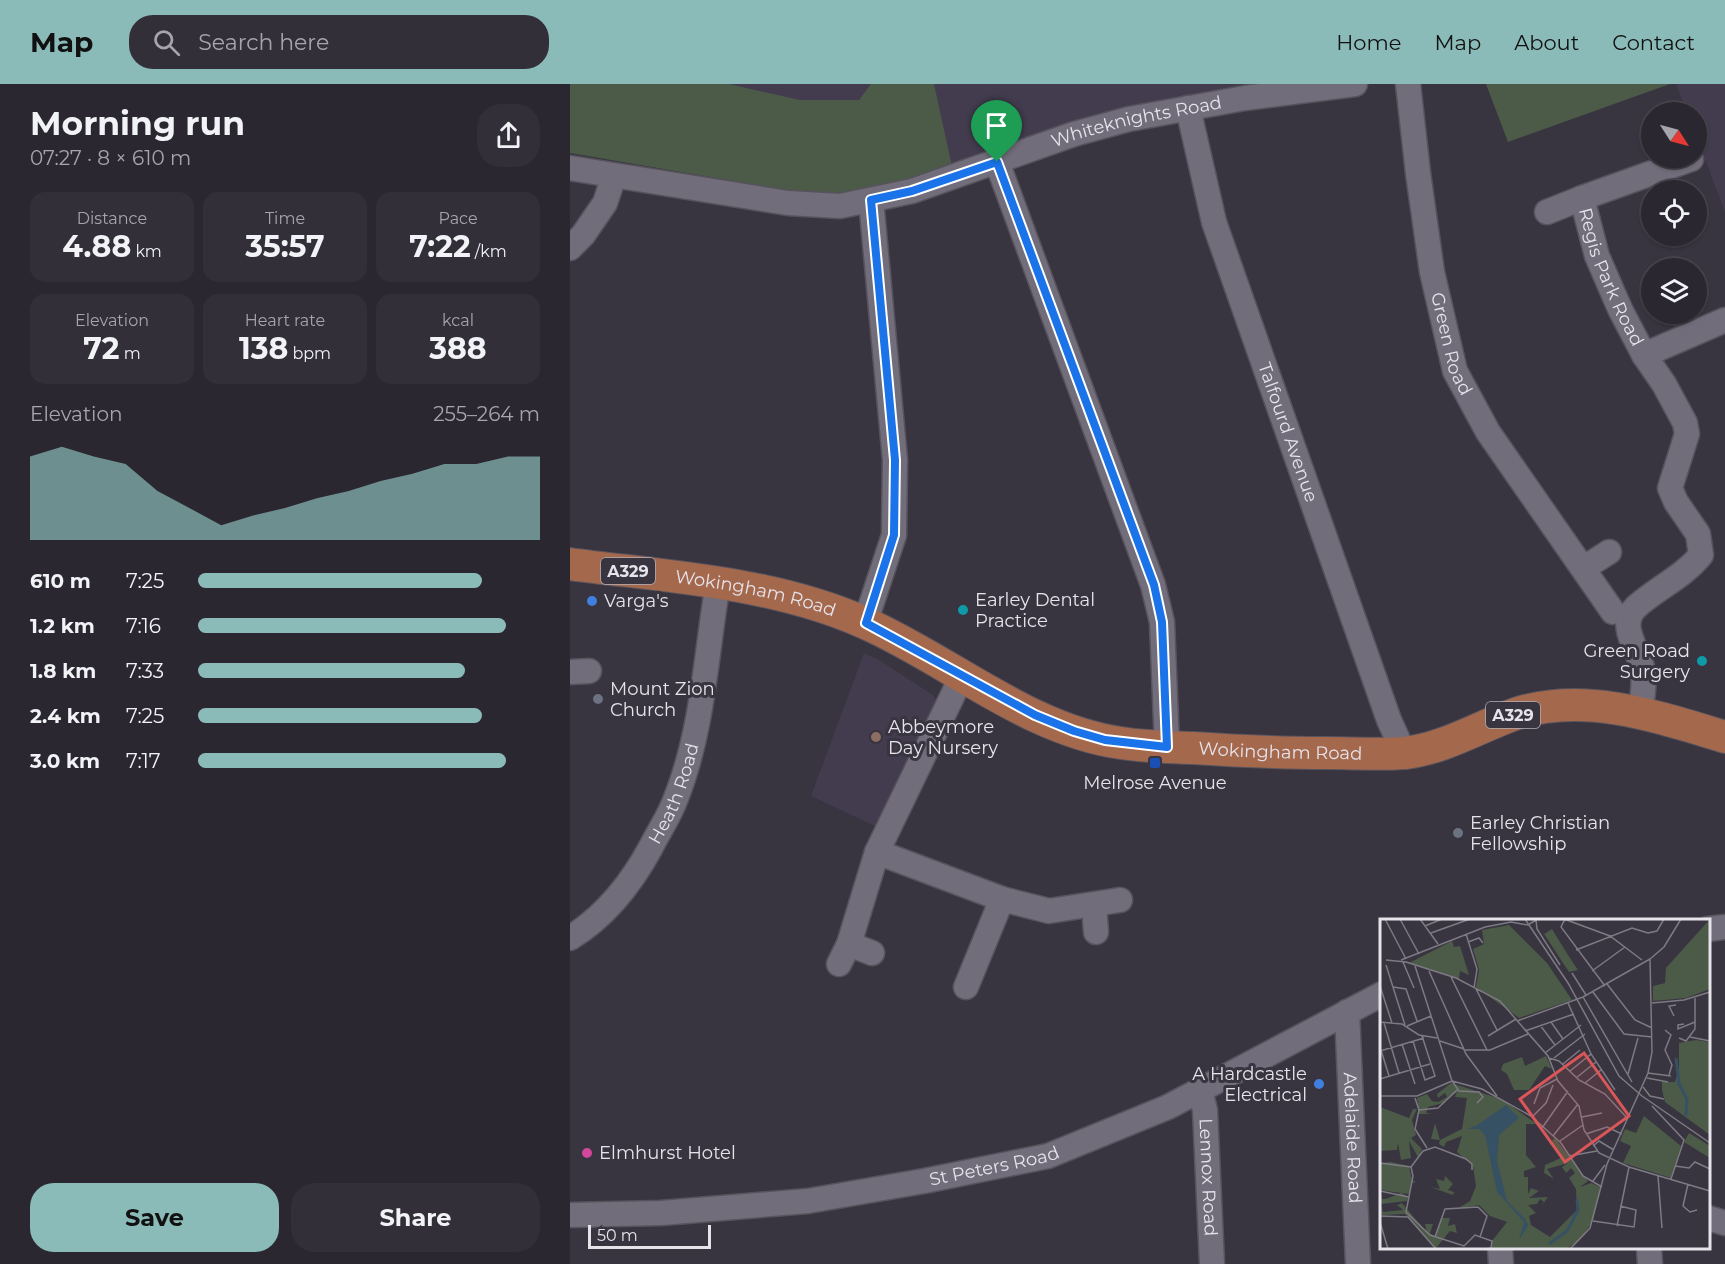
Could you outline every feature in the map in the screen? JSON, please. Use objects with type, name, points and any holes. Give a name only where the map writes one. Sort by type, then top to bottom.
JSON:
[{"type":"main road","name":"Wokingham Road","points":[[570,564],[718,583],[790,597],[826,608],[866,623],[1035,715],[1091,737],[1122,743],[1274,753],[1404,753],[1449,742],[1521,712],[1555,706],[1615,708],[1725,737]]},
{"type":"street","name":"Whiteknights Road","points":[[570,168],[788,204],[840,206],[912,191],[1074,134],[1129,119],[1245,98],[1355,84]]},
{"type":"street","name":"Green Road","points":[[1408,84],[1432,272],[1455,370],[1488,432],[1613,612]]},
{"type":"street","name":"Talfourd Avenue","points":[[1188,108],[1214,222],[1389,720],[1404,753]]},
{"type":"street","points":[[997,162],[1154,585],[1162,622],[1167,747]]},
{"type":"street","name":"Regis Park Road","points":[[1547,212],[1666,168]]},
{"type":"street","points":[[570,248],[584,235],[605,203],[614,176]]},
{"type":"street","name":"Regis Park Road","points":[[1582,198],[1597,256],[1644,355],[1664,384],[1685,423],[1688,434],[1670,488],[1676,502],[1698,534],[1701,555],[1690,568],[1634,609],[1629,622],[1629,637],[1643,669],[1640,714]]},
{"type":"street","points":[[866,623],[894,535],[895,460],[871,200]]},
{"type":"street","name":"Regis Park Road","points":[[1644,355],[1725,320]]},
{"type":"street","points":[[1584,568],[1609,552]]},
{"type":"street","name":"Heath Road","points":[[570,938],[588,927],[620,896],[644,859],[676,799],[693,744],[718,583]]},
{"type":"street","points":[[872,953],[844,954],[877,852],[962,676]]},
{"type":"street","points":[[877,852],[1002,899],[1049,911],[1120,900]]},
{"type":"street","points":[[966,987],[1002,899]]},
{"type":"street","points":[[1094,905],[1096,932]]},
{"type":"street","points":[[1710,929],[1725,927]]},
{"type":"street","name":"St Peters Road","points":[[570,1215],[661,1213],[808,1202],[1048,1156],[1168,1107],[1380,995]]},
{"type":"street","name":"Adelaide Road","points":[[1347,1012],[1358,1264]]},
{"type":"street","name":"Lennox Road","points":[[1200,1091],[1205,1110],[1212,1264]]},
{"type":"street","points":[[1710,1219],[1725,1223]]},
{"type":"street","points":[[1500,1249],[1501,1264]]},
{"type":"street","points":[[1649,1249],[1650,1264]]},
{"type":"shaded area","points":[[570,84],[1310,84],[942,175]]},
{"type":"shaded area","points":[[1676,84],[1725,84],[1725,212],[1707,164],[1707,102],[1683,102]]},
{"type":"shaded area","name":"Abbeymore Day Nursery","points":[[864,653],[879,660],[933,695],[936,700],[875,826],[811,796]]},
{"type":"green space","points":[[570,84],[729,84],[800,100],[859,100],[871,84],[934,84],[953,171],[942,175],[820,196],[570,153]]},
{"type":"green space","points":[[1486,84],[1670,84],[1508,142]]},
{"type":"place","name":"Varga's","points":[[592,601]]},
{"type":"place","name":"Earley Dental Practice","points":[[963,610]]},
{"type":"place","name":"Green Road Surgery","points":[[1702,661]]},
{"type":"place","name":"Mount Zion Church","points":[[598,699]]},
{"type":"place","name":"Abbeymore Day Nursery","points":[[876,737]]},
{"type":"place","name":"Melrose Avenue","points":[[1155,763]]},
{"type":"place","name":"Earley Christian Fellowship","points":[[1458,833]]},
{"type":"place","name":"A Hardcastle Electrical","points":[[1319,1084]]},
{"type":"place","name":"Elmhurst Hotel","points":[[587,1153]]},
{"type":"route","points":[[997,162],[1154,585],[1162,622],[1167,747],[1127,744],[1091,737],[1035,715],[866,623],[894,535],[895,460],[871,200],[912,191],[997,162]]}]
